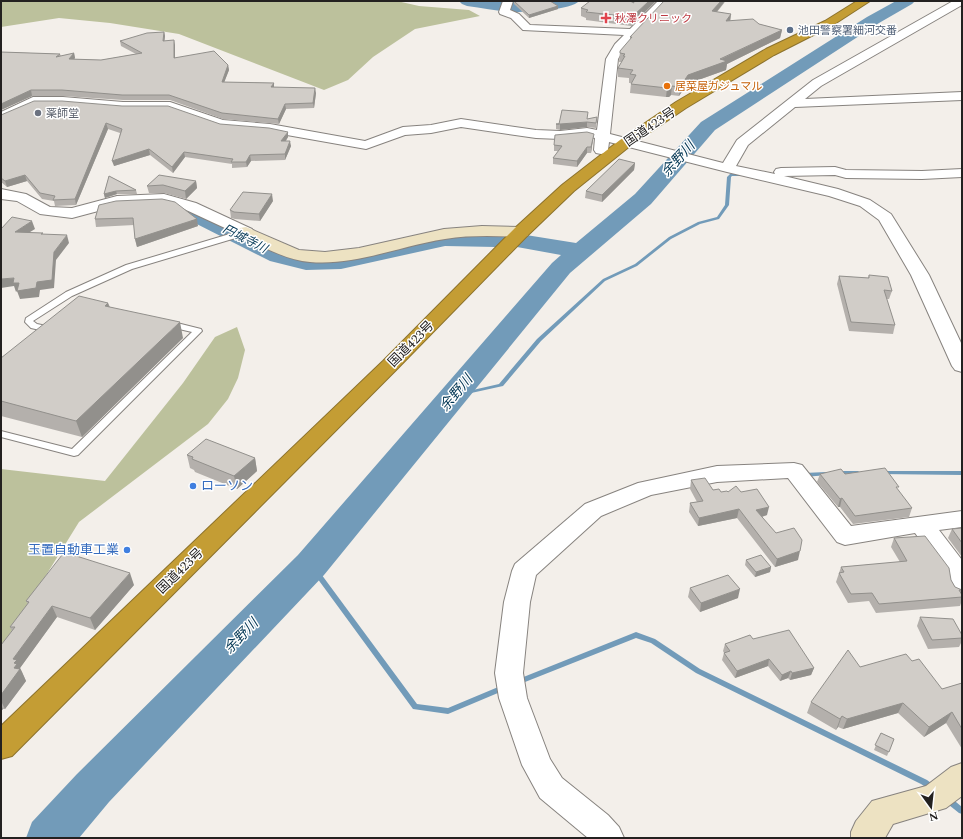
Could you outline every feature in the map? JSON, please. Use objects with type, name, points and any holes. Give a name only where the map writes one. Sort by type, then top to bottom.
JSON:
[{"type":"highway","name":"国道423号","points":[[1,746],[390,365],[521,232],[568,188],[625,143],[681,105],[770,52],[829,23],[865,1]]},
{"type":"street","points":[[508,1],[504,12],[515,16],[527,28],[633,32]]},
{"type":"street","points":[[610,156],[601,151],[612,59],[619,46],[664,1]]},
{"type":"street","points":[[723,167],[742,143],[817,83],[961,1]]},
{"type":"street","points":[[791,103],[962,96]]},
{"type":"street","points":[[1,117],[33,101],[63,101],[123,106],[170,106],[221,124],[270,128],[366,145],[403,131],[430,129],[462,123],[536,134],[560,135],[587,132],[723,167],[833,192],[864,203],[885,217],[920,275],[962,366]]},
{"type":"street","points":[[746,172],[835,171],[846,174],[922,176],[962,173]]},
{"type":"street","points":[[1,194],[21,197],[46,210],[72,213],[117,201],[164,199],[190,206],[297,255],[321,257],[347,254],[445,234],[502,231],[521,232]]},
{"type":"street","points":[[608,838],[597,825],[551,788],[537,765],[514,698],[509,673],[517,602],[524,571],[593,510],[646,488],[718,474],[794,470],[845,536],[962,519]]},
{"type":"street","points":[[921,524],[958,574],[962,588]]},
{"type":"street","points":[[868,838],[868,832],[883,812],[935,798],[962,777]]},
{"type":"lane","points":[[41,340],[56,328],[34,326],[29,322],[29,320],[69,294],[129,267],[246,232]]},
{"type":"lane","points":[[1,434],[74,453],[198,331],[160,322]]},
{"type":"green space","points":[[1,1],[397,1],[419,6],[469,10],[480,16],[415,29],[373,57],[348,80],[324,90],[179,34],[110,23],[59,18],[1,27]]},
{"type":"green space","points":[[237,327],[245,350],[238,378],[228,399],[208,424],[79,522],[1,648],[1,469],[105,481],[183,383],[215,337]]},
{"type":"building","points":[[514,1],[550,1],[558,6],[529,15]]},
{"type":"building","points":[[590,1],[630,1],[634,3],[633,1],[649,1],[632,17],[586,12],[588,10],[581,8]]},
{"type":"building","points":[[664,1],[721,1],[712,11],[731,14],[726,21],[753,19],[759,24],[782,30],[720,59],[727,61],[688,75],[680,87],[672,86],[671,88],[667,88],[631,84],[636,75],[630,74],[633,70],[618,68],[625,56],[623,56],[625,54],[620,53],[620,51],[632,37],[630,37]]},
{"type":"building","points":[[164,32],[163,41],[174,40],[174,58],[214,51],[228,65],[222,82],[274,83],[271,87],[315,88],[313,103],[285,104],[278,119],[222,113],[169,95],[122,95],[62,90],[31,90],[1,104],[1,52],[60,54],[56,57],[74,53],[69,59],[101,60],[142,53],[120,41],[147,33]]},
{"type":"building","points":[[34,101],[62,101],[122,106],[168,106],[220,124],[269,128],[288,132],[281,141],[290,141],[285,154],[250,155],[246,162],[231,162],[233,159],[184,152],[172,167],[149,149],[112,161],[122,129],[106,123],[75,199],[53,200],[55,196],[40,193],[25,175],[5,181],[1,178],[1,115]]},
{"type":"building","points":[[562,110],[588,112],[587,119],[597,117],[596,123],[587,122],[559,124]]},
{"type":"building","points":[[587,132],[594,134],[591,147],[587,147],[577,161],[553,158],[562,146],[554,145],[555,135]]},
{"type":"building","points":[[619,159],[635,163],[602,195],[586,191]]},
{"type":"building","points":[[159,175],[196,181],[185,191],[163,185],[147,186]]},
{"type":"building","points":[[109,176],[136,190],[116,191],[104,194]]},
{"type":"building","points":[[243,192],[272,194],[259,214],[234,212],[230,210]]},
{"type":"building","points":[[162,199],[175,202],[197,219],[135,239],[133,218],[95,219],[99,205],[116,201]]},
{"type":"building","points":[[12,217],[32,221],[15,232],[67,235],[54,252],[52,280],[37,282],[36,288],[17,291],[19,283],[13,283],[14,278],[1,279],[1,229]]},
{"type":"building","points":[[869,275],[888,277],[892,291],[884,290],[895,325],[851,322],[839,276],[869,278]]},
{"type":"building","points":[[79,296],[108,303],[105,306],[180,322],[76,421],[1,401],[1,358]]},
{"type":"building","points":[[206,439],[255,458],[234,476],[192,459],[193,457],[187,455]]},
{"type":"building","points":[[885,468],[899,487],[896,487],[912,508],[855,516],[842,498],[840,499],[820,474],[841,469],[845,474]]},
{"type":"building","points":[[705,478],[713,490],[719,489],[721,492],[728,492],[736,486],[741,492],[757,489],[769,507],[756,510],[776,533],[794,528],[802,540],[800,551],[777,559],[739,509],[699,518],[690,503],[703,501],[691,480]]},
{"type":"building","points":[[962,528],[962,543],[952,529]]},
{"type":"building","points":[[925,536],[949,568],[951,580],[955,587],[962,590],[959,590],[962,597],[879,604],[872,593],[851,594],[839,573],[844,572],[841,567],[907,561],[894,538]]},
{"type":"building","points":[[70,554],[130,573],[90,618],[52,606],[13,659],[17,660],[14,663],[17,664],[14,668],[20,669],[1,695],[1,645],[15,627],[10,627],[29,602],[26,601],[62,555]]},
{"type":"building","points":[[761,555],[771,567],[756,572],[746,560]]},
{"type":"building","points":[[728,575],[740,589],[701,603],[690,588]]},
{"type":"building","points":[[920,617],[953,619],[962,635],[962,638],[932,640]]},
{"type":"building","points":[[789,630],[814,668],[792,673],[791,671],[782,675],[769,659],[737,671],[724,653],[730,651],[725,644],[750,635],[753,639]]},
{"type":"building","points":[[848,650],[860,667],[906,654],[912,661],[919,659],[942,689],[962,683],[962,729],[952,712],[929,727],[903,703],[847,719],[842,716],[840,719],[811,702]]},
{"type":"building","points":[[881,733],[894,739],[889,752],[875,745]]},
{"type":"waterway","points":[[467,1],[514,7],[565,3],[571,1]]},
{"type":"waterway","name":"余野川","points":[[49,838],[93,788],[311,565],[561,268],[643,199],[708,126],[873,20],[907,1]]},
{"type":"waterway","points":[[453,396],[501,385],[539,340],[604,280],[636,265],[670,238],[699,223],[718,218],[727,205],[729,177],[731,175],[745,175]]},
{"type":"waterway","name":"円城寺川","points":[[170,204],[187,210],[279,256],[306,262],[341,261],[445,239],[496,240]]},
{"type":"waterway","name":"円城寺川","points":[[526,242],[581,251]]},
{"type":"waterway","points":[[838,473],[858,473]]},
{"type":"waterway","points":[[882,473],[962,473]]},
{"type":"waterway","points":[[804,475],[826,474]]},
{"type":"waterway","points":[[311,565],[415,707],[448,711],[503,688]]},
{"type":"waterway","points":[[518,682],[636,635],[653,641],[698,671],[924,782],[932,788]]},
{"type":"waterway","points":[[947,799],[962,811]]},
{"type":"place","name":"秋澤クリニック","points":[[606,18]]},
{"type":"place","name":"池田警察署細河交番","points":[[790,30]]},
{"type":"place","name":"居菜屋ガジュマル","points":[[667,86]]},
{"type":"place","name":"薬師堂","points":[[38,113]]},
{"type":"place","name":"ローソン","points":[[193,486]]},
{"type":"place","name":"玉置自動車工業","points":[[127,550]]}]
